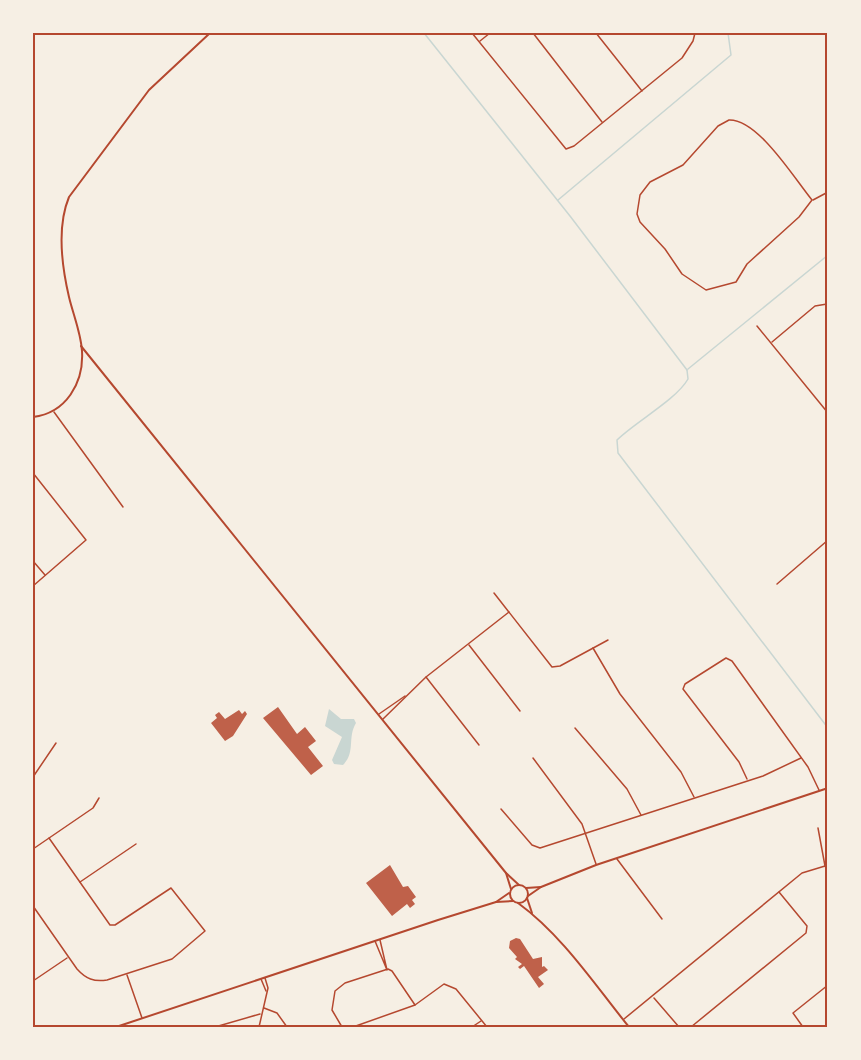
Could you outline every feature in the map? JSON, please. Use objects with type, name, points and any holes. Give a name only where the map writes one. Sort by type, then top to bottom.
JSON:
[{"type":"street","points":[[33,417],[54,412],[63,406],[72,391],[81,362],[81,346],[65,271],[63,223],[67,202],[80,180],[149,90],[210,33]]},
{"type":"street","points":[[472,33],[566,149],[603,123],[685,55],[695,33]]},
{"type":"street","points":[[479,41],[490,33]]},
{"type":"street","points":[[533,33],[603,123]]},
{"type":"street","points":[[596,33],[642,91]]},
{"type":"street","points":[[812,200],[755,130],[742,121],[729,120],[718,126],[683,165],[647,184],[640,195],[637,213],[642,225],[665,249],[682,274],[700,288],[710,291],[738,280],[747,264],[799,217],[812,200],[828,192]]},
{"type":"street","points":[[771,343],[815,306],[827,304]]},
{"type":"street","points":[[757,326],[828,413]]},
{"type":"street","points":[[81,346],[506,873],[525,888],[541,887]]},
{"type":"street","points":[[54,412],[123,507]]},
{"type":"street","points":[[33,473],[86,540],[33,586]]},
{"type":"street","points":[[777,584],[828,540]]},
{"type":"street","points":[[33,561],[45,576]]},
{"type":"street","points":[[494,593],[552,667],[560,666],[608,640]]},
{"type":"street","points":[[379,714],[406,696],[426,677],[509,612]]},
{"type":"street","points":[[468,645],[520,711]]},
{"type":"street","points":[[593,648],[620,694],[681,772],[694,798]]},
{"type":"street","points":[[747,780],[739,762],[683,687],[722,660],[729,659],[801,758],[819,791]]},
{"type":"street","points":[[426,677],[479,745]]},
{"type":"street","points":[[383,719],[403,703],[406,696]]},
{"type":"street","points":[[575,728],[631,795],[641,816]]},
{"type":"street","points":[[33,777],[56,743]]},
{"type":"street","points":[[533,758],[574,811],[586,834],[596,865]]},
{"type":"street","points":[[501,809],[536,848],[586,834],[777,770],[801,758]]},
{"type":"street","points":[[518,903],[541,887],[596,865],[828,788]]},
{"type":"street","points":[[33,849],[93,808],[99,798]]},
{"type":"street","points":[[818,828],[828,871]]},
{"type":"street","points":[[33,906],[81,974],[93,980],[107,980],[172,959],[205,931],[171,888],[111,926],[49,838]]},
{"type":"street","points":[[79,882],[136,843]]},
{"type":"street","points":[[617,858],[662,919]]},
{"type":"street","points":[[623,1020],[806,870],[825,866]]},
{"type":"street","points":[[506,873],[513,901]]},
{"type":"street","points":[[496,902],[519,885]]},
{"type":"street","points":[[525,888],[532,913]]},
{"type":"street","points":[[691,1027],[806,933],[807,926],[779,892]]},
{"type":"street","points":[[117,1027],[496,902],[513,901],[532,913],[560,942],[629,1027]]},
{"type":"street","points":[[33,916],[38,913]]},
{"type":"street","points":[[380,939],[387,970]]},
{"type":"street","points":[[375,941],[387,970]]},
{"type":"street","points":[[33,981],[68,957]]},
{"type":"street","points":[[342,1027],[331,1003],[338,988],[387,970],[392,971],[415,1005]]},
{"type":"street","points":[[127,974],[142,1018]]},
{"type":"street","points":[[259,1027],[267,991],[263,978]]},
{"type":"street","points":[[353,1027],[415,1005],[438,986],[449,985],[456,989],[487,1027]]},
{"type":"street","points":[[803,1027],[793,1013],[828,985]]},
{"type":"street","points":[[653,997],[679,1027]]},
{"type":"street","points":[[263,1008],[277,1013],[286,1027]]},
{"type":"street","points":[[215,1027],[251,1015],[262,1015]]},
{"type":"street","points":[[472,1027],[482,1020]]},
{"type":"shaded area","points":[[329,709],[341,719],[354,719],[356,723],[349,755],[343,765],[334,764],[332,760],[342,737],[325,726]]},
{"type":"building","points":[[278,707],[297,734],[305,727],[316,741],[308,747],[323,766],[311,775],[263,718]]},
{"type":"building","points":[[239,710],[242,714],[245,711],[247,714],[233,736],[225,741],[211,723],[217,718],[215,715],[219,712],[225,719]]},
{"type":"building","points":[[390,865],[403,887],[408,886],[416,897],[412,900],[415,904],[410,908],[407,904],[392,916],[366,883]]},
{"type":"building","points":[[520,939],[533,959],[542,957],[542,967],[548,970],[538,977],[544,984],[539,988],[524,966],[520,969],[518,967],[522,964],[515,959],[517,957],[509,948],[510,941]]},
{"type":"waterway","points":[[424,33],[570,216],[687,370]]},
{"type":"waterway","points":[[558,200],[731,55],[728,33]]},
{"type":"waterway","points":[[688,369],[828,255]]},
{"type":"waterway","points":[[687,370],[688,379],[682,387],[617,440],[618,453],[828,728]]}]
